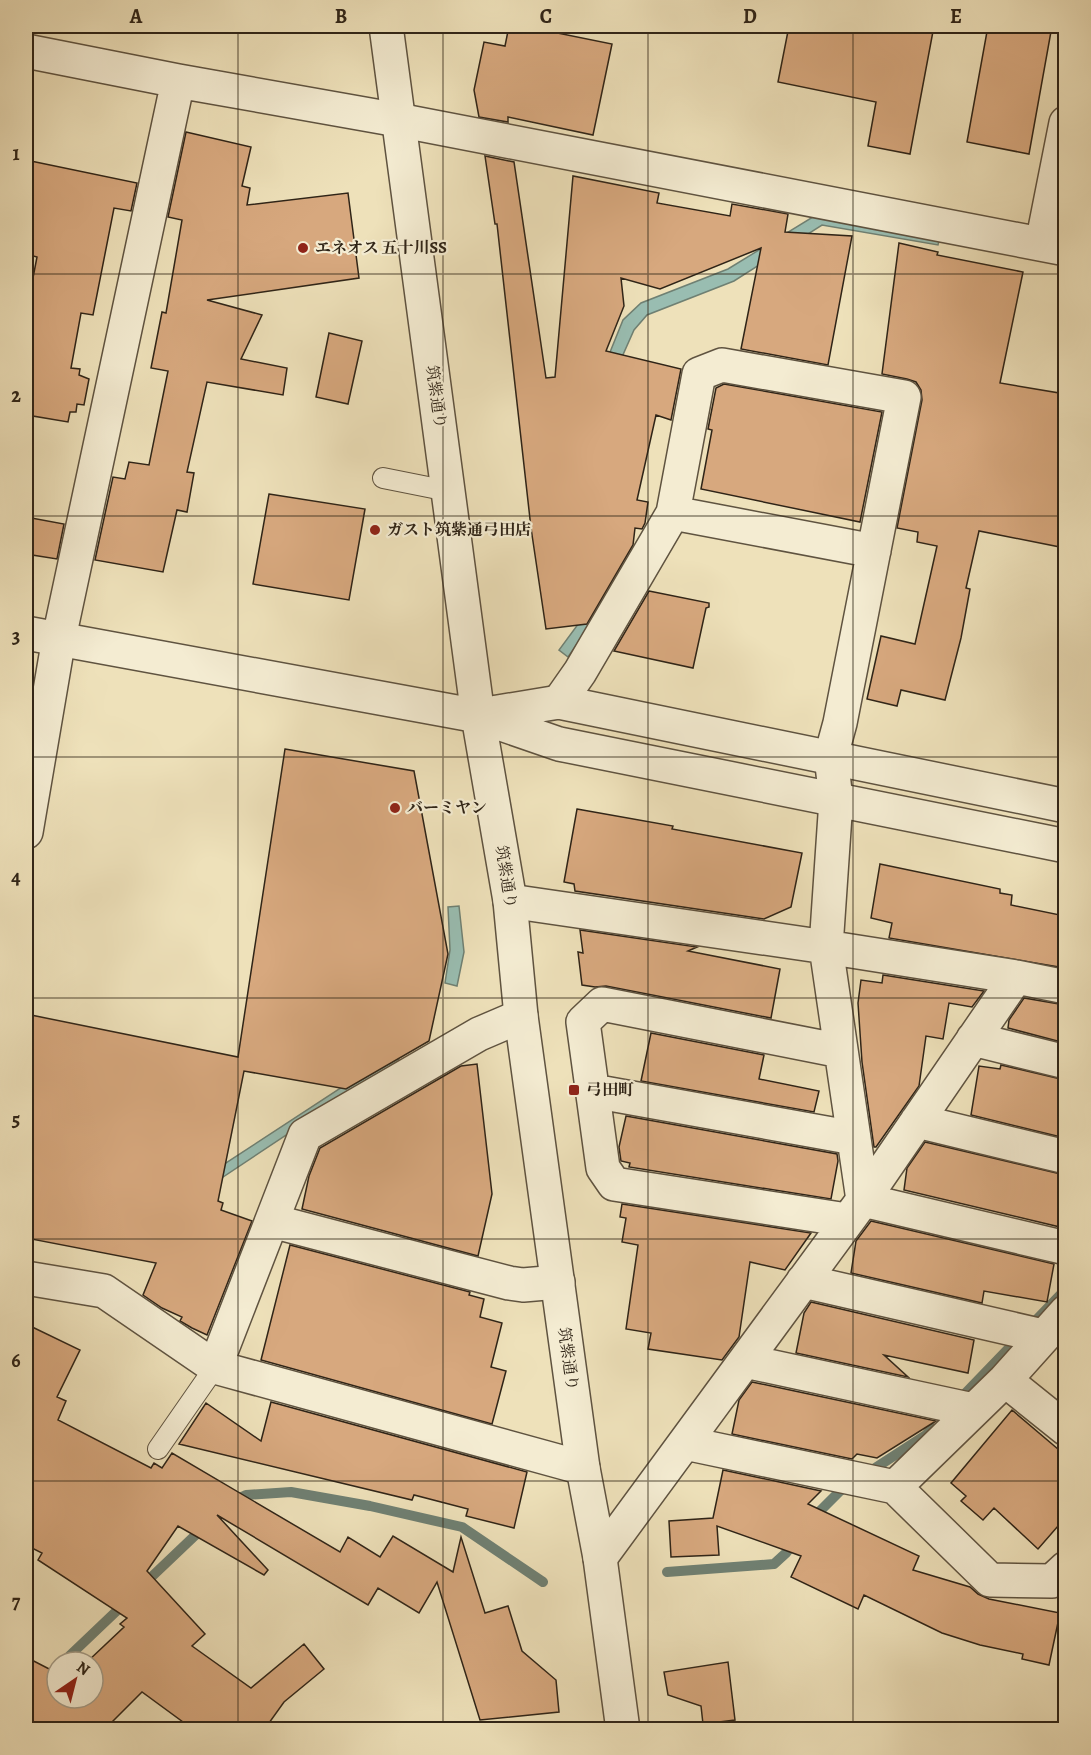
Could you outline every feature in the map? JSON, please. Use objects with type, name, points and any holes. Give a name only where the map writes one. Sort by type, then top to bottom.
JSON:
[{"type":"street","name":"筑紫通り","points":[[386,26],[478,716],[510,901],[521,1016],[583,1468],[600,1558],[623,1730]]},
{"type":"street","points":[[26,51],[398,120],[1054,247],[1065,123]]},
{"type":"street","points":[[26,832],[59,638],[178,81]]},
{"type":"street","points":[[558,702],[580,672],[673,513],[699,374],[722,364],[904,397],[840,723],[831,756],[836,800],[826,948],[854,1138],[855,1210]]},
{"type":"street","points":[[673,513],[874,551]]},
{"type":"street","points":[[26,633],[478,716],[559,744],[1065,846]]},
{"type":"street","points":[[478,716],[558,702],[831,756],[1065,806]]},
{"type":"street","points":[[510,901],[1016,977],[1065,987]]},
{"type":"street","points":[[600,1558],[855,1210],[1016,977]]},
{"type":"street","points":[[841,1050],[602,1004],[583,1022],[603,1168],[614,1184],[855,1210],[1065,1248]]},
{"type":"street","points":[[215,1367],[305,1135],[479,1034],[521,1016]]},
{"type":"street","points":[[973,1039],[1065,1062]]},
{"type":"street","points":[[593,1091],[854,1138]]},
{"type":"street","points":[[917,1122],[1065,1157]]},
{"type":"street","points":[[272,1221],[509,1283],[523,1285],[558,1282]]},
{"type":"street","points":[[26,1278],[104,1291],[215,1367],[583,1468]]},
{"type":"street","points":[[803,1281],[1043,1335]]},
{"type":"street","points":[[895,1487],[1005,1380],[1065,1312]]},
{"type":"street","points":[[745,1360],[973,1410]]},
{"type":"street","points":[[1005,1380],[1065,1428]]},
{"type":"street","points":[[685,1443],[895,1487],[990,1580],[1052,1581],[1065,1568]]},
{"type":"lane","points":[[383,478],[448,491]]},
{"type":"lane","points":[[158,1449],[215,1367]]},
{"type":"water","points":[[816,215],[940,237],[938,245],[822,225],[734,281],[647,315],[634,330],[590,429],[602,608],[568,657],[559,650],[593,604],[581,424],[623,320],[641,303],[728,269]]},
{"type":"water","points":[[459,906],[464,952],[457,986],[445,983],[450,950],[448,907]]},
{"type":"water","points":[[394,1053],[399,1060],[205,1189],[26,1146],[26,1135],[203,1178]]},
{"type":"building","points":[[509,26],[523,26],[612,44],[593,135],[508,117],[508,122],[479,117],[474,90],[484,42],[505,46]]},
{"type":"building","points":[[789,26],[934,26],[910,154],[868,146],[876,102],[778,82]]},
{"type":"building","points":[[988,26],[1052,26],[1029,154],[967,142]]},
{"type":"building","points":[[186,132],[251,147],[242,186],[250,188],[247,205],[348,193],[359,278],[207,300],[262,315],[241,359],[287,368],[283,395],[207,382],[187,472],[194,473],[187,512],[177,510],[163,572],[95,560],[113,477],[125,479],[129,462],[149,465],[168,371],[151,368],[162,312],[166,313],[182,220],[168,217]]},
{"type":"building","points":[[485,156],[514,162],[546,378],[555,377],[573,176],[659,193],[657,203],[730,216],[732,204],[788,214],[785,232],[852,236],[828,365],[741,349],[761,248],[660,289],[621,278],[624,306],[606,351],[681,369],[671,420],[656,415],[637,500],[648,502],[645,523],[642,529],[635,528],[633,545],[587,624],[546,629],[531,528],[497,224],[495,224]]},
{"type":"building","points":[[26,160],[137,183],[131,211],[114,208],[93,315],[81,313],[71,368],[80,369],[79,375],[89,379],[84,405],[77,404],[76,412],[70,412],[68,422],[33,416],[33,411],[26,409],[26,314],[37,257],[26,254]]},
{"type":"building","points":[[899,243],[938,252],[937,255],[1023,272],[1000,383],[1065,394],[1065,548],[979,531],[966,588],[970,589],[961,638],[945,700],[901,690],[897,706],[867,699],[881,636],[915,644],[937,546],[917,542],[918,532],[897,528],[922,400],[921,390],[916,382],[882,374]]},
{"type":"building","points":[[329,333],[362,341],[348,404],[316,397]]},
{"type":"building","points":[[724,384],[882,412],[860,522],[701,489],[712,430],[708,429],[716,388]]},
{"type":"building","points":[[269,494],[365,509],[349,600],[253,584]]},
{"type":"building","points":[[26,517],[64,524],[57,559],[26,554]]},
{"type":"building","points":[[649,591],[709,603],[693,668],[614,651]]},
{"type":"building","points":[[285,749],[414,771],[448,954],[429,1041],[346,1089],[244,1071],[218,1201],[223,1203],[221,1210],[252,1221],[207,1335],[180,1321],[182,1317],[162,1308],[143,1295],[156,1263],[26,1238],[26,1014],[238,1057]]},
{"type":"building","points":[[577,809],[802,853],[791,907],[764,919],[575,891],[574,884],[564,882]]},
{"type":"building","points":[[880,864],[1000,889],[1000,893],[1012,895],[1011,905],[1065,916],[1065,968],[889,938],[892,923],[871,918]]},
{"type":"building","points":[[580,930],[697,947],[688,951],[780,969],[771,1018],[606,986],[582,985],[578,952],[583,953]]},
{"type":"building","points":[[883,975],[984,991],[972,1007],[949,1003],[943,1039],[926,1036],[919,1086],[874,1147],[862,1062],[858,1003],[861,980],[882,983]]},
{"type":"building","points":[[1024,998],[1065,1005],[1065,1043],[1008,1028],[1009,1020]]},
{"type":"building","points":[[651,1033],[764,1055],[759,1079],[819,1091],[814,1112],[641,1081]]},
{"type":"building","points":[[477,1064],[492,1194],[478,1256],[302,1209],[309,1176],[320,1148],[461,1066]]},
{"type":"building","points":[[1001,1065],[1065,1080],[1065,1138],[971,1115],[979,1066],[1000,1069]]},
{"type":"building","points":[[626,1116],[837,1154],[838,1161],[831,1199],[629,1167],[630,1163],[621,1161],[619,1147]]},
{"type":"building","points":[[925,1142],[1065,1175],[1065,1199],[1060,1227],[904,1190],[907,1168]]},
{"type":"building","points":[[622,1204],[811,1233],[785,1270],[750,1262],[739,1337],[722,1360],[648,1349],[651,1333],[626,1329],[638,1245],[622,1242],[626,1218],[620,1217]]},
{"type":"building","points":[[871,1221],[1054,1264],[1047,1302],[984,1291],[982,1303],[851,1273],[856,1241]]},
{"type":"building","points":[[290,1245],[470,1292],[469,1295],[484,1299],[480,1317],[502,1323],[491,1367],[506,1371],[492,1424],[261,1360]]},
{"type":"building","points":[[811,1302],[974,1340],[968,1373],[884,1355],[908,1377],[796,1353],[804,1313]]},
{"type":"building","points":[[26,1324],[80,1350],[57,1397],[66,1401],[58,1420],[151,1468],[154,1463],[162,1468],[172,1453],[340,1552],[348,1537],[380,1557],[393,1536],[453,1572],[461,1537],[485,1613],[508,1606],[522,1651],[556,1680],[559,1712],[480,1720],[437,1582],[419,1613],[378,1588],[368,1605],[217,1515],[268,1570],[264,1575],[178,1526],[147,1571],[205,1634],[192,1646],[251,1688],[304,1644],[324,1669],[284,1702],[264,1730],[194,1730],[142,1692],[104,1730],[26,1730],[26,1657],[45,1667],[45,1710],[105,1710],[105,1650],[100,1650],[124,1627],[120,1624],[127,1618],[38,1560],[42,1553],[26,1545]]},
{"type":"building","points":[[752,1382],[936,1421],[877,1458],[857,1454],[852,1459],[732,1434],[739,1400]]},
{"type":"building","points":[[271,1402],[527,1472],[514,1528],[466,1516],[468,1509],[414,1495],[412,1500],[179,1444],[206,1403],[261,1441]]},
{"type":"building","points":[[1012,1410],[1065,1455],[1065,1518],[1038,1549],[994,1508],[983,1520],[961,1501],[966,1496],[951,1483]]},
{"type":"building","points":[[723,1470],[821,1491],[808,1504],[919,1556],[913,1570],[970,1587],[989,1599],[1060,1613],[1049,1665],[1022,1659],[1023,1654],[980,1645],[942,1633],[864,1595],[858,1609],[791,1577],[801,1556],[717,1526],[719,1555],[671,1557],[669,1521],[713,1518]]},
{"type":"building","points":[[728,1662],[735,1720],[703,1724],[701,1706],[668,1695],[664,1672]]},
{"type":"waterway","points":[[957,1402],[1066,1289]]},
{"type":"waterway","points":[[866,1474],[926,1435],[932,1428]]},
{"type":"waterway","points":[[811,1520],[840,1491],[851,1484]]},
{"type":"waterway","points":[[233,1501],[246,1495],[291,1492],[370,1506],[462,1527],[543,1582]]},
{"type":"waterway","points":[[143,1585],[204,1527]]},
{"type":"waterway","points":[[667,1572],[774,1564],[796,1539]]},
{"type":"waterway","points":[[76,1650],[126,1602]]},
{"type":"place","name":"エネオス 五十川SS","points":[[303,248]]},
{"type":"place","name":"ガスト筑紫通弓田店","points":[[375,530]]},
{"type":"place","name":"バーミヤン","points":[[395,808]]},
{"type":"place","name":"弓田町","points":[[574,1090]]}]
